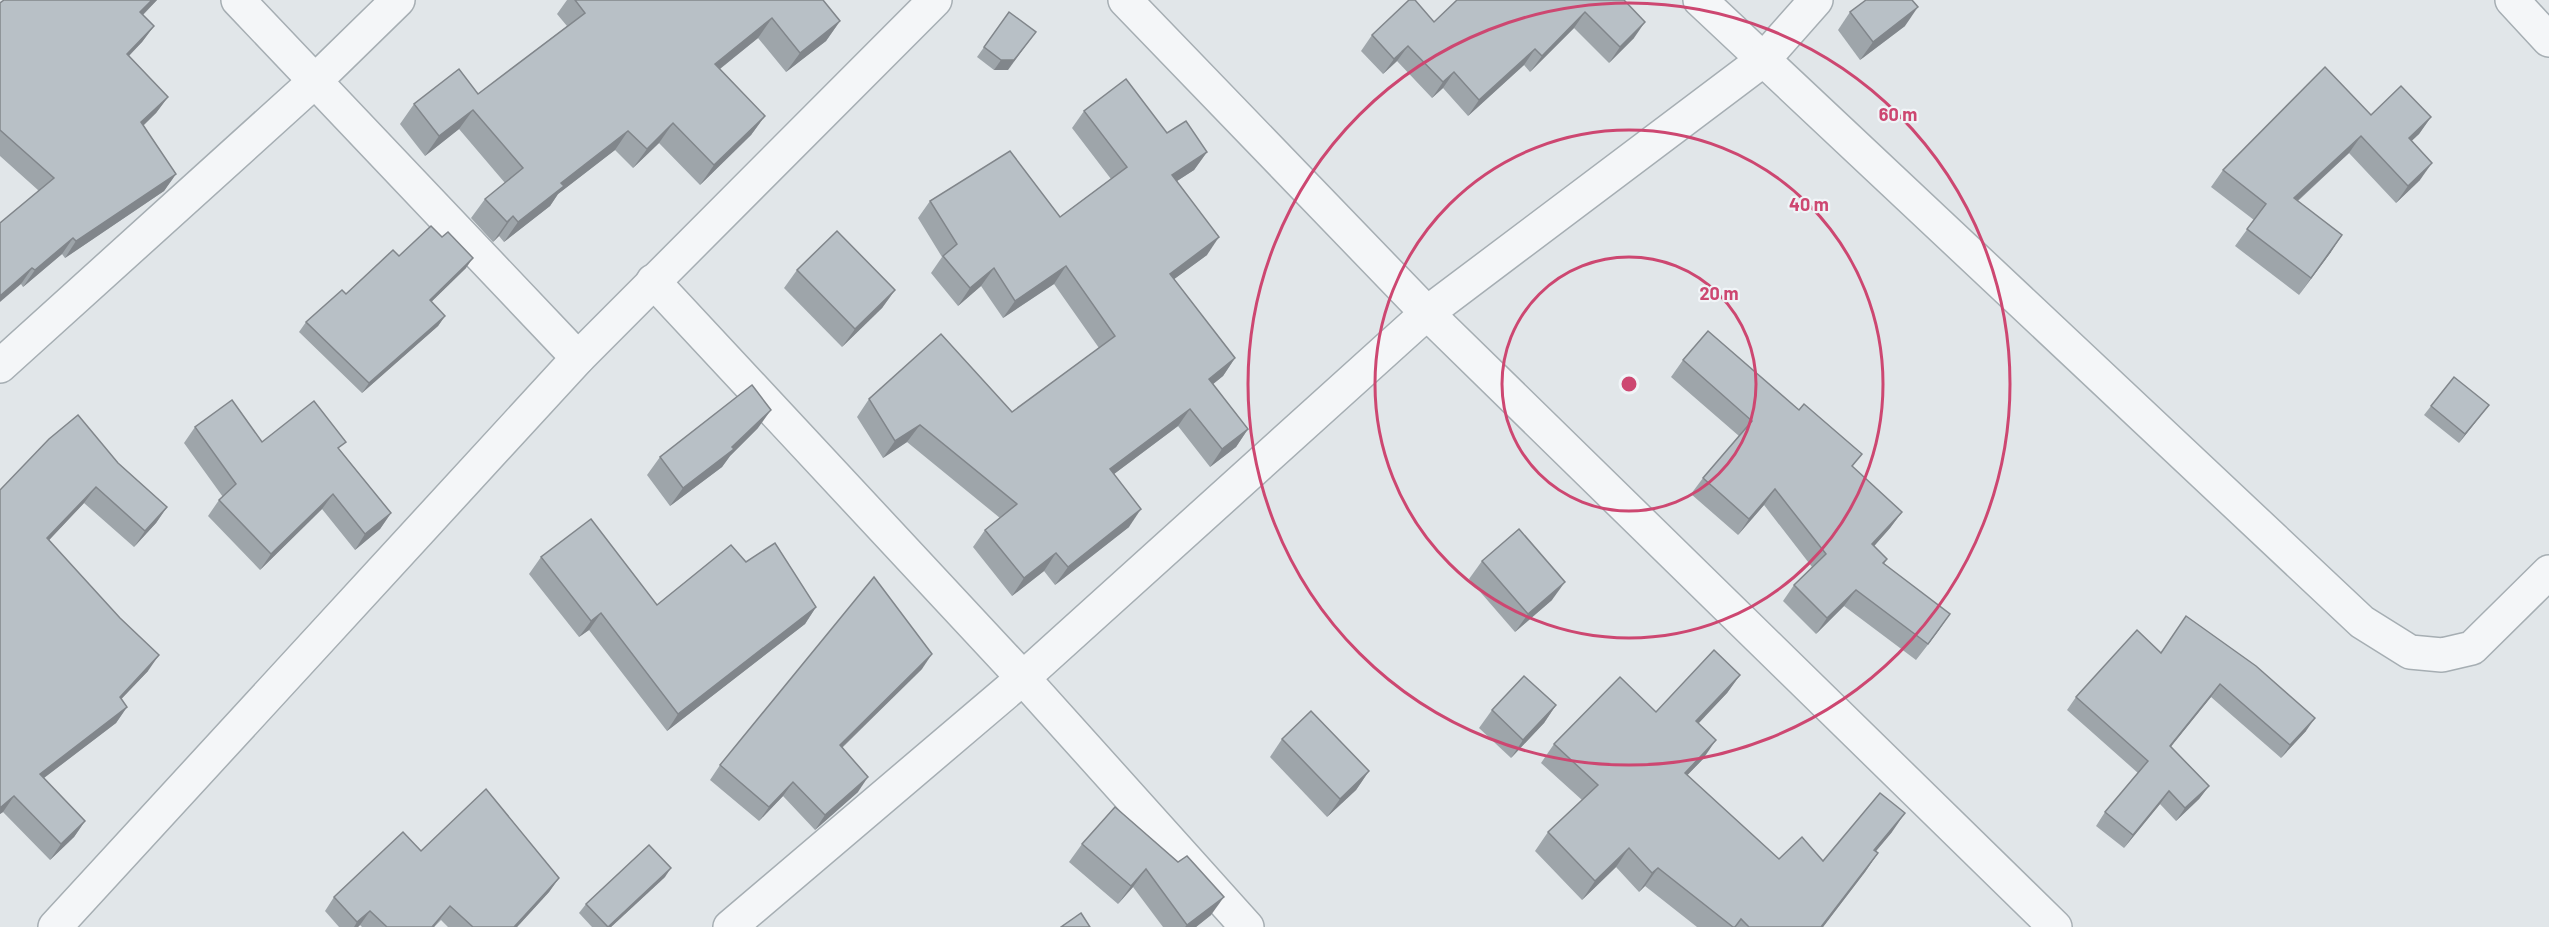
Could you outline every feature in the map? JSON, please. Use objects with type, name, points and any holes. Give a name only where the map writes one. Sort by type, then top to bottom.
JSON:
[{"type":"street","points":[[238,0],[578,358]]},
{"type":"street","points":[[0,366],[315,81],[398,0]]},
{"type":"street","points":[[55,927],[578,358],[935,0]]},
{"type":"street","points":[[1125,0],[1427,313],[2055,927]]},
{"type":"street","points":[[1700,0],[2362,622],[2410,652],[2442,655],[2472,648],[2549,572]]},
{"type":"street","points":[[730,927],[1023,678],[1427,313],[1763,60],[1816,0]]},
{"type":"street","points":[[2512,0],[2549,40]]},
{"type":"street","points":[[653,281],[1023,678],[1247,927]]},
{"type":"building","points":[[4,0],[152,0],[140,12],[154,26],[127,54],[168,97],[141,122],[176,174],[76,241],[73,238],[35,270],[32,268],[0,296],[0,223],[54,178],[0,130],[0,3]]},
{"type":"building","points":[[575,0],[823,0],[840,21],[800,53],[772,18],[715,64],[765,116],[714,165],[673,123],[647,149],[628,131],[561,183],[564,186],[518,222],[513,216],[507,222],[485,199],[523,168],[473,110],[439,136],[414,104],[459,69],[478,94],[585,13]]},
{"type":"building","points":[[1409,0],[1415,0],[1434,22],[1457,0],[1624,0],[1645,22],[1620,47],[1585,12],[1542,56],[1535,49],[1479,100],[1454,72],[1443,82],[1408,46],[1394,59],[1372,35]]},
{"type":"building","points":[[1866,0],[1912,0],[1918,7],[1873,42],[1850,12]]},
{"type":"building","points":[[1009,12],[1036,32],[1014,60],[1001,60],[984,47]]},
{"type":"building","points":[[2325,67],[2371,115],[2401,86],[2431,117],[2409,138],[2432,163],[2408,186],[2361,136],[2294,198],[2342,235],[2311,278],[2247,229],[2266,204],[2223,170]]},
{"type":"building","points":[[1126,79],[1167,133],[1186,121],[1207,152],[1172,175],[1219,237],[1170,274],[1235,358],[1209,379],[1248,429],[1222,449],[1190,409],[1110,469],[1141,509],[1068,567],[1056,553],[1024,578],[985,530],[1017,504],[920,425],[895,441],[869,399],[941,334],[1012,412],[1115,336],[1066,266],[1015,301],[994,268],[970,288],[943,256],[957,244],[930,201],[1010,151],[1060,217],[1127,167],[1084,111]]},
{"type":"building","points":[[431,226],[442,237],[448,232],[473,258],[430,300],[445,316],[369,383],[306,322],[342,290],[346,294],[393,250],[399,256]]},
{"type":"building","points":[[837,231],[895,290],[855,329],[797,270]]},
{"type":"building","points":[[1708,331],[1799,410],[1804,404],[1862,454],[1852,466],[1902,512],[1872,544],[1887,559],[1883,563],[1950,614],[1928,644],[1856,590],[1827,618],[1794,585],[1826,554],[1775,489],[1749,519],[1703,478],[1752,421],[1683,360]]},
{"type":"building","points":[[2454,377],[2489,405],[2465,434],[2431,406]]},
{"type":"building","points":[[752,385],[771,410],[732,447],[734,449],[683,488],[660,457]]},
{"type":"building","points":[[232,400],[262,442],[314,401],[346,442],[338,448],[391,513],[365,534],[333,494],[271,554],[219,500],[236,484],[195,427]]},
{"type":"building","points":[[78,415],[118,463],[167,507],[145,531],[96,487],[47,538],[120,618],[159,655],[120,697],[127,707],[40,774],[85,821],[61,844],[14,796],[0,808],[0,490],[49,439]]},
{"type":"building","points":[[591,519],[657,605],[731,545],[746,562],[775,543],[816,607],[678,714],[601,613],[591,621],[541,557]]},
{"type":"building","points":[[1519,529],[1565,582],[1528,614],[1482,561]]},
{"type":"building","points":[[874,577],[932,654],[840,745],[868,777],[825,815],[793,782],[769,807],[720,765]]},
{"type":"building","points":[[2186,616],[2256,666],[2315,718],[2290,745],[2220,684],[2170,746],[2209,786],[2185,808],[2169,791],[2133,835],[2105,812],[2148,761],[2076,697],[2137,630],[2161,653]]},
{"type":"building","points":[[1714,650],[1740,675],[1696,721],[1716,740],[1685,773],[1779,859],[1802,837],[1823,861],[1880,793],[1905,813],[1874,850],[1878,853],[1821,927],[1749,927],[1741,919],[1733,927],[1658,868],[1652,873],[1629,848],[1595,881],[1548,832],[1598,785],[1554,744],[1620,677],[1656,712]]},
{"type":"building","points":[[1524,676],[1556,705],[1523,740],[1492,710]]},
{"type":"building","points":[[1311,711],[1369,771],[1340,799],[1282,739]]},
{"type":"building","points":[[486,789],[559,878],[514,927],[473,927],[450,906],[432,927],[387,927],[370,911],[357,922],[334,897],[403,832],[421,851]]},
{"type":"building","points":[[1115,807],[1178,862],[1187,856],[1224,897],[1187,925],[1146,869],[1131,886],[1082,844]]},
{"type":"building","points":[[649,845],[671,868],[608,927],[586,904]]},
{"type":"building","points":[[1081,913],[1090,927],[1061,927]]}]
